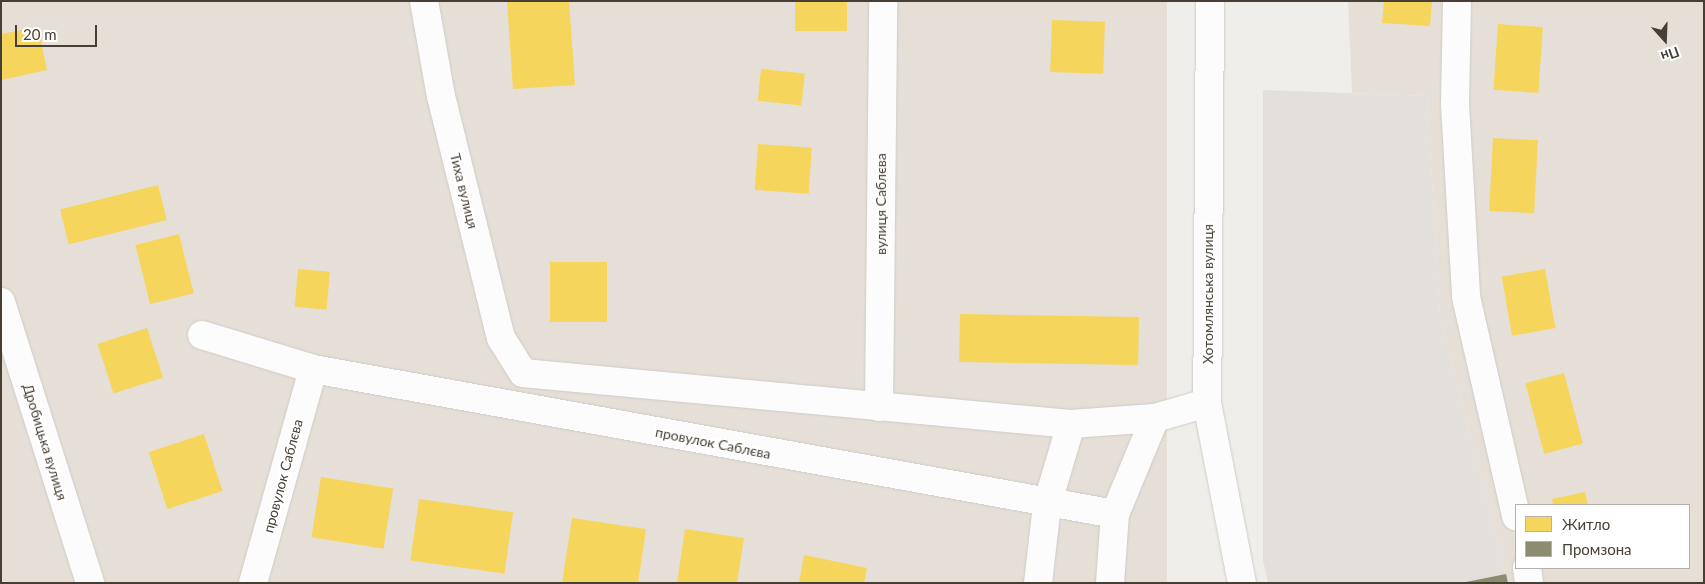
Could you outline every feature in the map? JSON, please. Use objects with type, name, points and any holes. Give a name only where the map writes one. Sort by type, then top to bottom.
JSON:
[{"type":"street","name":"Тиха вулиця","points":[[424,1],[441,96],[501,338],[523,373],[879,406]]},
{"type":"street","name":"вулиця Саблєва","points":[[879,406],[883,1]]},
{"type":"street","name":"Хотомлянська вулиця","points":[[1210,1],[1207,403],[1242,583]]},
{"type":"street","points":[[1457,1],[1455,104],[1466,297],[1515,512]]},
{"type":"street","name":"Дробицька вулиця","points":[[1,302],[90,583]]},
{"type":"street","name":"провулок Саблєва","points":[[202,335],[313,369],[1047,505],[1115,514]]},
{"type":"street","name":"провулок Саблєва","points":[[253,583],[313,369]]},
{"type":"street","points":[[879,406],[1071,424],[1155,418],[1207,403]]},
{"type":"street","points":[[1110,583],[1115,514],[1155,418]]},
{"type":"street","points":[[1038,583],[1047,505],[1071,424]]},
{"type":"street","points":[[1526,569],[1529,583]]},
{"type":"shaded area","points":[[1,1],[1167,1],[1167,583],[1,583]]},
{"type":"shaded area","points":[[1348,1],[1704,1],[1704,583],[1508,583],[1440,317],[1427,96],[1352,93]]},
{"type":"shaded area","points":[[1263,90],[1427,96],[1440,317],[1508,583],[1268,583],[1263,560]]},
{"type":"building: Житло","points":[[569,1],[575,85],[513,89],[507,2]]},
{"type":"building: Житло","points":[[795,1],[847,1],[847,31],[795,31]]},
{"type":"building: Житло","points":[[1384,1],[1432,1],[1430,26],[1382,23]]},
{"type":"building: Житло","points":[[1052,20],[1105,22],[1103,74],[1050,72]]},
{"type":"building: Житло","points":[[1498,24],[1543,27],[1538,93],[1493,90]]},
{"type":"building: Житло","points":[[38,27],[47,70],[1,80],[1,34]]},
{"type":"building: Житло","points":[[761,69],[805,74],[801,105],[758,101]]},
{"type":"building: Житло","points":[[1493,138],[1538,140],[1534,213],[1489,211]]},
{"type":"building: Житло","points":[[758,144],[812,148],[809,194],[755,190]]},
{"type":"building: Житло","points":[[158,185],[167,220],[69,244],[60,209]]},
{"type":"building: Житло","points":[[179,234],[194,293],[150,304],[135,245]]},
{"type":"building: Житло","points":[[550,262],[607,262],[607,322],[550,322]]},
{"type":"building: Житло","points":[[298,269],[330,272],[327,310],[295,307]]},
{"type":"building: Житло","points":[[1545,269],[1555,328],[1512,336],[1502,277]]},
{"type":"building: Житло","points":[[960,314],[1139,317],[1138,365],[959,362]]},
{"type":"building: Житло","points":[[147,328],[163,377],[114,394],[98,344]]},
{"type":"building: Житло","points":[[1564,373],[1583,444],[1544,454],[1525,383]]},
{"type":"building: Житло","points":[[204,434],[223,491],[167,509],[149,452]]},
{"type":"building: Житло","points":[[321,477],[393,488],[384,549],[311,537]]},
{"type":"building: Житло","points":[[1585,492],[1588,504],[1553,504],[1552,499]]},
{"type":"building: Житло","points":[[419,499],[513,512],[504,574],[410,560]]},
{"type":"building: Житло","points":[[572,518],[646,529],[638,583],[562,583]]},
{"type":"building: Житло","points":[[685,529],[744,538],[737,583],[677,583]]},
{"type":"building: Житло","points":[[804,555],[867,568],[864,583],[799,583]]},
{"type":"building: Промзона","points":[[1506,574],[1508,583],[1466,582]]}]
